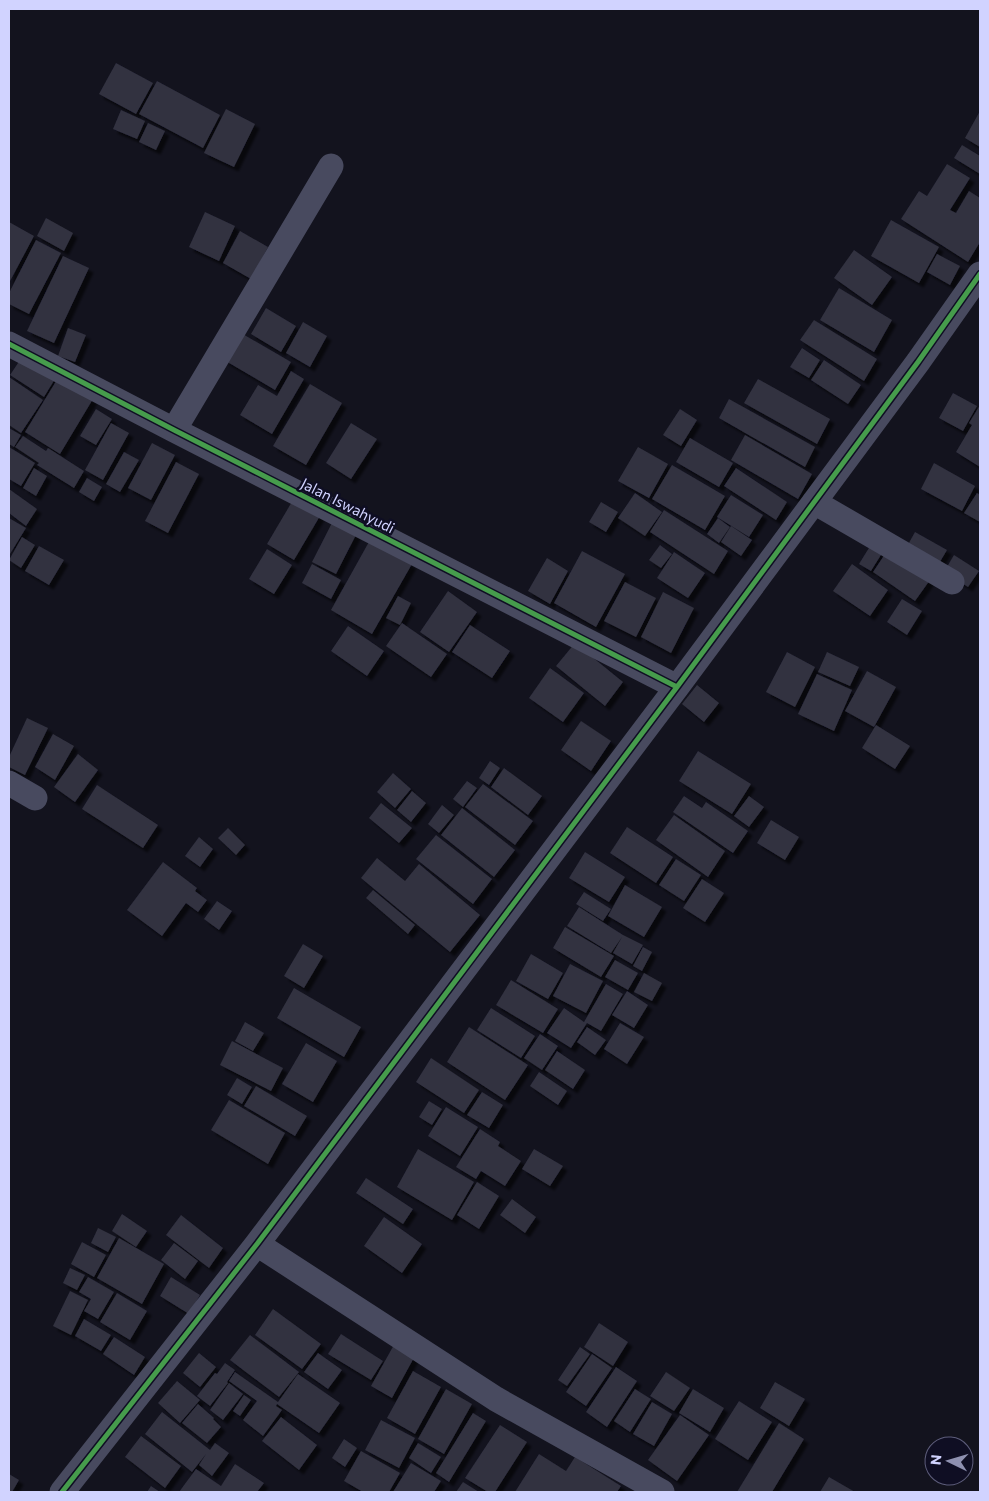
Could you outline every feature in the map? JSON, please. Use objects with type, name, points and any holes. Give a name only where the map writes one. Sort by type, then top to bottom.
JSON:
[{"type":"street","points":[[174,430],[331,166]]},
{"type":"street","points":[[62,1492],[257,1244],[677,687],[918,362],[980,274]]},
{"type":"street","name":"Jalan Iswahyudi","points":[[9,345],[677,687]]},
{"type":"street","points":[[814,502],[952,582]]},
{"type":"street","points":[[9,783],[35,798]]},
{"type":"street","points":[[257,1244],[496,1399],[662,1492]]},
{"type":"building","points":[[116,63],[153,83],[136,114],[99,94]]},
{"type":"building","points":[[157,81],[220,115],[203,148],[139,114]]},
{"type":"building","points":[[226,109],[255,124],[234,167],[204,153]]},
{"type":"building","points":[[121,110],[145,121],[137,139],[113,129]]},
{"type":"building","points":[[980,111],[980,147],[965,138]]},
{"type":"building","points":[[148,123],[165,131],[156,150],[139,142]]},
{"type":"building","points":[[962,145],[980,156],[980,174],[954,158]]},
{"type":"building","points":[[947,164],[970,178],[950,210],[956,213],[969,191],[980,198],[980,242],[968,262],[901,219],[919,191],[927,196]]},
{"type":"building","points":[[205,212],[235,226],[219,261],[189,247]]},
{"type":"building","points":[[46,218],[73,233],[64,251],[37,236]]},
{"type":"building","points":[[891,220],[939,247],[919,283],[871,256]]},
{"type":"building","points":[[9,222],[34,236],[9,283]]},
{"type":"building","points":[[240,231],[268,247],[251,279],[223,263]]},
{"type":"building","points":[[36,240],[61,253],[29,314],[9,304],[9,293]]},
{"type":"building","points":[[854,250],[892,277],[872,305],[834,278]]},
{"type":"building","points":[[937,254],[960,266],[950,285],[927,272]]},
{"type":"building","points":[[63,256],[89,268],[54,343],[27,331]]},
{"type":"building","points":[[839,288],[892,320],[874,352],[820,320]]},
{"type":"building","points":[[266,308],[296,326],[281,352],[251,334]]},
{"type":"building","points":[[814,320],[877,359],[864,381],[800,340]]},
{"type":"building","points":[[303,322],[327,336],[310,367],[286,353]]},
{"type":"building","points":[[68,328],[86,335],[75,362],[58,356]]},
{"type":"building","points":[[241,333],[291,362],[275,390],[224,360]]},
{"type":"building","points":[[802,348],[820,360],[809,378],[790,367]]},
{"type":"building","points":[[22,357],[55,379],[44,397],[10,375]]},
{"type":"building","points":[[824,360],[861,385],[848,404],[811,380]]},
{"type":"building","points":[[291,371],[304,379],[272,434],[240,415],[258,385],[277,396]]},
{"type":"building","points":[[9,377],[43,400],[21,433],[9,425]]},
{"type":"building","points":[[58,378],[93,399],[60,454],[25,432]]},
{"type":"building","points":[[758,379],[830,419],[817,444],[744,403]]},
{"type":"building","points":[[310,384],[342,403],[306,465],[273,446]]},
{"type":"building","points":[[953,393],[977,406],[963,431],[939,418]]},
{"type":"building","points":[[729,399],[815,447],[805,467],[719,418]]},
{"type":"building","points":[[980,405],[980,467],[956,452],[972,425],[969,423]]},
{"type":"building","points":[[96,409],[112,419],[96,445],[80,436]]},
{"type":"building","points":[[680,409],[697,420],[681,446],[663,435]]},
{"type":"building","points":[[111,423],[129,433],[103,480],[85,470]]},
{"type":"building","points":[[351,423],[377,439],[351,479],[326,463]]},
{"type":"building","points":[[9,428],[21,435],[14,447],[9,444]]},
{"type":"building","points":[[745,435],[812,474],[798,499],[731,460]]},
{"type":"building","points":[[23,436],[46,451],[48,448],[84,471],[74,488],[37,465],[39,463],[15,447]]},
{"type":"building","points":[[690,438],[733,463],[719,487],[676,462]]},
{"type":"building","points":[[152,443],[175,455],[151,500],[128,488]]},
{"type":"building","points":[[9,447],[35,463],[21,486],[9,479]]},
{"type":"building","points":[[638,447],[668,464],[649,498],[618,481]]},
{"type":"building","points":[[124,452],[139,460],[120,492],[106,484]]},
{"type":"building","points":[[176,462],[199,474],[168,533],[145,521]]},
{"type":"building","points":[[934,463],[975,486],[962,511],[921,489]]},
{"type":"building","points":[[672,465],[725,496],[705,530],[652,499]]},
{"type":"building","points":[[34,468],[47,476],[36,496],[23,488]]},
{"type":"building","points":[[736,468],[787,502],[776,520],[724,486]]},
{"type":"building","points":[[87,478],[102,487],[94,501],[79,492]]},
{"type":"building","points":[[9,489],[37,509],[26,526],[9,513]]},
{"type":"building","points":[[635,493],[662,512],[645,536],[618,518]]},
{"type":"building","points":[[977,493],[980,495],[980,522],[964,513]]},
{"type":"building","points":[[731,495],[763,515],[749,537],[717,517]]},
{"type":"building","points":[[293,500],[320,516],[294,560],[267,544]]},
{"type":"building","points":[[601,502],[618,512],[606,532],[589,522]]},
{"type":"building","points":[[664,510],[728,551],[714,574],[650,532]]},
{"type":"building","points":[[9,518],[26,528],[10,554],[9,553]]},
{"type":"building","points":[[718,518],[730,527],[719,543],[707,534]]},
{"type":"building","points":[[334,519],[358,531],[336,574],[312,562]]},
{"type":"building","points":[[731,526],[752,540],[741,556],[721,542]]},
{"type":"building","points":[[915,532],[947,550],[937,567],[905,550]]},
{"type":"building","points":[[22,537],[35,545],[21,568],[9,560]]},
{"type":"building","points":[[370,540],[412,564],[372,634],[331,610]]},
{"type":"building","points":[[872,543],[884,550],[871,571],[859,564]]},
{"type":"building","points":[[660,545],[672,554],[661,568],[649,560]]},
{"type":"building","points":[[39,546],[64,560],[49,585],[25,571]]},
{"type":"building","points":[[267,549],[292,565],[274,594],[249,579]]},
{"type":"building","points":[[582,551],[625,574],[596,627],[554,603]]},
{"type":"building","points":[[887,551],[930,580],[915,601],[873,572]]},
{"type":"building","points":[[674,552],[705,573],[688,598],[657,578]]},
{"type":"building","points":[[954,555],[979,571],[968,587],[944,572]]},
{"type":"building","points":[[547,558],[568,571],[550,604],[528,591]]},
{"type":"building","points":[[312,564],[341,580],[331,599],[302,583]]},
{"type":"building","points":[[852,564],[888,590],[870,616],[833,591]]},
{"type":"building","points":[[625,582],[656,598],[636,637],[604,621]]},
{"type":"building","points":[[448,591],[477,612],[449,652],[420,632]]},
{"type":"building","points":[[663,592],[694,608],[671,653],[641,637]]},
{"type":"building","points":[[398,596],[411,603],[400,625],[386,618]]},
{"type":"building","points":[[902,599],[922,611],[907,635],[887,622]]},
{"type":"building","points":[[402,623],[447,654],[431,677],[386,646]]},
{"type":"building","points":[[470,625],[510,651],[492,678],[452,652]]},
{"type":"building","points":[[348,626],[384,651],[367,676],[331,651]]},
{"type":"building","points":[[575,643],[623,682],[605,706],[556,666]]},
{"type":"building","points":[[787,652],[815,667],[795,707],[766,692]]},
{"type":"building","points":[[827,652],[859,667],[850,686],[818,672]]},
{"type":"building","points":[[550,668],[584,693],[563,722],[529,698]]},
{"type":"building","points":[[867,671],[896,687],[874,727],[845,711]]},
{"type":"building","points":[[817,674],[852,690],[834,731],[798,714]]},
{"type":"building","points":[[697,685],[719,703],[704,722],[682,704]]},
{"type":"building","points":[[27,718],[48,728],[25,775],[9,767],[9,757]]},
{"type":"building","points":[[581,721],[611,741],[591,771],[561,750]]},
{"type":"building","points":[[876,725],[910,746],[895,769],[862,748]]},
{"type":"building","points":[[53,734],[74,746],[55,780],[35,767]]},
{"type":"building","points":[[698,751],[751,784],[732,814],[679,781]]},
{"type":"building","points":[[78,754],[98,770],[75,802],[54,787]]},
{"type":"building","points":[[490,761],[500,768],[489,785],[479,778]]},
{"type":"building","points":[[504,768],[542,796],[528,815],[491,787]]},
{"type":"building","points":[[393,773],[411,789],[395,808],[377,792]]},
{"type":"building","points":[[467,781],[477,788],[463,807],[453,799]]},
{"type":"building","points":[[483,784],[533,821],[515,845],[465,807]]},
{"type":"building","points":[[97,785],[158,825],[143,848],[82,809]]},
{"type":"building","points":[[412,791],[426,803],[411,822],[397,810]]},
{"type":"building","points":[[684,796],[702,808],[706,802],[748,831],[733,853],[673,812]]},
{"type":"building","points":[[749,796],[764,807],[749,827],[734,816]]},
{"type":"building","points":[[381,803],[412,828],[399,843],[369,818]]},
{"type":"building","points":[[442,805],[454,815],[439,833],[428,824]]},
{"type":"building","points":[[462,808],[515,850],[494,877],[441,835]]},
{"type":"building","points":[[674,815],[725,851],[708,877],[656,840]]},
{"type":"building","points":[[771,820],[799,837],[785,860],[757,843]]},
{"type":"building","points":[[627,827],[673,857],[656,883],[610,853]]},
{"type":"building","points":[[228,828],[245,845],[236,855],[218,838]]},
{"type":"building","points":[[436,835],[492,879],[473,904],[416,859]]},
{"type":"building","points":[[199,837],[213,849],[200,867],[185,856]]},
{"type":"building","points":[[585,852],[625,877],[609,902],[569,878]]},
{"type":"building","points":[[377,858],[405,881],[419,864],[480,915],[450,952],[361,878]]},
{"type":"building","points":[[676,859],[701,875],[684,901],[659,885]]},
{"type":"building","points":[[163,862],[197,888],[195,891],[207,900],[198,912],[186,903],[162,936],[127,910]]},
{"type":"building","points":[[702,879],[724,893],[705,922],[683,908]]},
{"type":"building","points":[[625,885],[662,907],[644,937],[608,916]]},
{"type":"building","points":[[373,890],[415,925],[408,934],[366,898]]},
{"type":"building","points":[[584,892],[611,909],[603,921],[576,904]]},
{"type":"building","points":[[217,901],[232,911],[219,930],[204,919]]},
{"type":"building","points":[[579,907],[623,935],[643,945],[632,964],[613,953],[622,937],[611,953],[567,926]]},
{"type":"building","points":[[565,927],[614,956],[601,977],[553,948]]},
{"type":"building","points":[[303,944],[323,956],[304,988],[284,976]]},
{"type":"building","points":[[643,947],[652,952],[642,971],[633,966]]},
{"type":"building","points":[[531,954],[563,973],[548,999],[516,981]]},
{"type":"building","points":[[615,960],[638,973],[628,990],[605,977]]},
{"type":"building","points":[[570,964],[603,981],[586,1013],[553,996]]},
{"type":"building","points":[[644,973],[662,983],[652,1001],[634,992]]},
{"type":"building","points":[[511,980],[558,1009],[543,1033],[496,1005]]},
{"type":"building","points":[[606,984],[623,994],[601,1031],[587,1023],[571,1048],[547,1033],[564,1008],[584,1022]]},
{"type":"building","points":[[294,988],[361,1027],[344,1057],[277,1018]]},
{"type":"building","points":[[627,991],[648,1005],[634,1028],[612,1015]]},
{"type":"building","points":[[491,1008],[535,1036],[521,1058],[477,1030]]},
{"type":"building","points":[[245,1022],[264,1033],[253,1051],[235,1041]]},
{"type":"building","points":[[620,1023],[644,1037],[627,1064],[604,1049]]},
{"type":"building","points":[[469,1027],[528,1065],[505,1100],[447,1062]]},
{"type":"building","points":[[587,1027],[606,1040],[595,1055],[577,1042]]},
{"type":"building","points":[[540,1034],[558,1046],[542,1070],[524,1058]]},
{"type":"building","points":[[232,1041],[283,1068],[271,1091],[220,1065]]},
{"type":"building","points":[[306,1043],[337,1061],[313,1102],[282,1084]]},
{"type":"building","points":[[557,1051],[585,1070],[573,1089],[545,1070]]},
{"type":"building","points":[[431,1058],[479,1090],[464,1113],[416,1082]]},
{"type":"building","points":[[539,1072],[567,1091],[558,1105],[530,1086]]},
{"type":"building","points":[[237,1078],[252,1087],[242,1104],[227,1095]]},
{"type":"building","points":[[256,1086],[307,1116],[295,1136],[244,1106]]},
{"type":"building","points":[[482,1092],[503,1105],[489,1128],[467,1115]]},
{"type":"building","points":[[229,1100],[285,1133],[268,1164],[211,1130]]},
{"type":"building","points":[[429,1101],[442,1109],[432,1125],[419,1117]]},
{"type":"building","points":[[446,1107],[478,1127],[460,1156],[428,1136]]},
{"type":"building","points":[[480,1129],[500,1142],[498,1146],[521,1161],[505,1186],[481,1171],[476,1179],[456,1167]]},
{"type":"building","points":[[418,1149],[474,1182],[452,1220],[397,1187]]},
{"type":"building","points":[[534,1149],[563,1166],[550,1186],[522,1169]]},
{"type":"building","points":[[366,1178],[413,1209],[403,1224],[356,1193]]},
{"type":"building","points":[[477,1182],[499,1196],[479,1229],[457,1215]]},
{"type":"building","points":[[512,1199],[536,1217],[525,1233],[500,1215]]},
{"type":"building","points":[[122,1214],[147,1231],[136,1247],[112,1231]]},
{"type":"building","points":[[181,1215],[223,1248],[209,1268],[166,1235]]},
{"type":"building","points":[[384,1217],[422,1244],[402,1273],[364,1246]]},
{"type":"building","points":[[98,1228],[116,1237],[108,1252],[91,1243]]},
{"type":"building","points":[[119,1238],[164,1264],[142,1304],[97,1278]]},
{"type":"building","points":[[82,1242],[106,1255],[94,1277],[71,1264]]},
{"type":"building","points":[[174,1243],[198,1261],[185,1279],[161,1260]]},
{"type":"building","points":[[70,1268],[85,1275],[77,1290],[63,1283]]},
{"type":"building","points":[[88,1277],[114,1292],[98,1319],[84,1311],[91,1299],[79,1292]]},
{"type":"building","points":[[171,1277],[200,1295],[189,1314],[160,1296]]},
{"type":"building","points":[[70,1291],[88,1300],[71,1335],[53,1326]]},
{"type":"building","points":[[117,1293],[147,1311],[130,1340],[100,1322]]},
{"type":"building","points":[[273,1309],[321,1344],[302,1369],[255,1335]]},
{"type":"building","points":[[84,1319],[111,1335],[101,1351],[75,1336]]},
{"type":"building","points":[[599,1323],[628,1342],[613,1366],[584,1347]]},
{"type":"building","points":[[341,1334],[383,1361],[371,1380],[328,1354]]},
{"type":"building","points":[[250,1335],[299,1372],[279,1397],[230,1360]]},
{"type":"building","points":[[114,1337],[145,1357],[134,1375],[103,1354]]},
{"type":"building","points":[[395,1343],[416,1354],[392,1398],[371,1386]]},
{"type":"building","points":[[580,1347],[590,1354],[567,1386],[558,1380]]},
{"type":"building","points":[[199,1353],[216,1367],[200,1387],[183,1373]]},
{"type":"building","points":[[318,1353],[342,1370],[328,1389],[304,1372]]},
{"type":"building","points":[[592,1354],[612,1368],[586,1406],[566,1392]]},
{"type":"building","points":[[225,1363],[235,1370],[228,1383],[210,1406],[197,1396]]},
{"type":"building","points":[[616,1367],[637,1381],[607,1427],[586,1412]]},
{"type":"building","points":[[413,1371],[441,1387],[415,1434],[387,1418]]},
{"type":"building","points":[[235,1372],[278,1402],[298,1374],[340,1403],[319,1433],[277,1404],[276,1406],[282,1410],[263,1436],[243,1420],[257,1401],[229,1381]]},
{"type":"building","points":[[666,1372],[690,1388],[674,1411],[650,1396]]},
{"type":"building","points":[[177,1381],[200,1400],[180,1423],[158,1403]]},
{"type":"building","points":[[775,1382],[805,1399],[789,1426],[760,1408]]},
{"type":"building","points":[[229,1383],[243,1394],[223,1420],[210,1410]]},
{"type":"building","points":[[446,1389],[472,1404],[444,1454],[418,1439]]},
{"type":"building","points":[[635,1389],[651,1399],[630,1432],[614,1421]]},
{"type":"building","points":[[693,1389],[724,1408],[710,1432],[679,1413]]},
{"type":"building","points":[[244,1395],[251,1400],[240,1416],[233,1411]]},
{"type":"building","points":[[739,1401],[772,1422],[748,1460],[715,1439]]},
{"type":"building","points":[[652,1402],[672,1414],[654,1446],[633,1434]]},
{"type":"building","points":[[198,1404],[221,1427],[207,1443],[182,1423]]},
{"type":"building","points":[[162,1412],[210,1450],[215,1443],[229,1453],[212,1476],[199,1465],[206,1454],[192,1472],[145,1434]]},
{"type":"building","points":[[473,1413],[486,1421],[449,1482],[436,1473]]},
{"type":"building","points":[[680,1415],[709,1435],[677,1481],[648,1460]]},
{"type":"building","points":[[281,1417],[317,1445],[299,1470],[262,1441]]},
{"type":"building","points":[[381,1420],[415,1438],[399,1468],[365,1450]]},
{"type":"building","points":[[779,1423],[804,1439],[772,1492],[737,1492]]},
{"type":"building","points":[[500,1425],[527,1442],[495,1492],[488,1492],[465,1478]]},
{"type":"building","points":[[141,1436],[181,1466],[165,1488],[125,1457]]},
{"type":"building","points":[[344,1439],[357,1448],[345,1467],[332,1458]]},
{"type":"building","points":[[418,1443],[441,1457],[431,1473],[409,1458]]},
{"type":"building","points":[[361,1451],[400,1473],[389,1492],[363,1492],[344,1481]]},
{"type":"building","points":[[539,1454],[566,1471],[575,1457],[621,1486],[617,1492],[515,1492]]},
{"type":"building","points":[[411,1463],[441,1481],[434,1492],[393,1492]]},
{"type":"building","points":[[235,1464],[264,1483],[257,1492],[179,1492],[196,1469],[221,1486]]},
{"type":"building","points":[[9,1474],[19,1480],[12,1492],[9,1492]]},
{"type":"building","points":[[829,1477],[855,1492],[820,1492]]},
{"type":"building","points":[[463,1482],[479,1492],[456,1492]]},
{"type":"building","points":[[151,1486],[160,1492],[147,1492]]},
{"type":"cycle path","points":[[62,1492],[257,1244],[677,687],[918,362],[980,274]]},
{"type":"cycle path","points":[[9,344],[677,687]]}]
